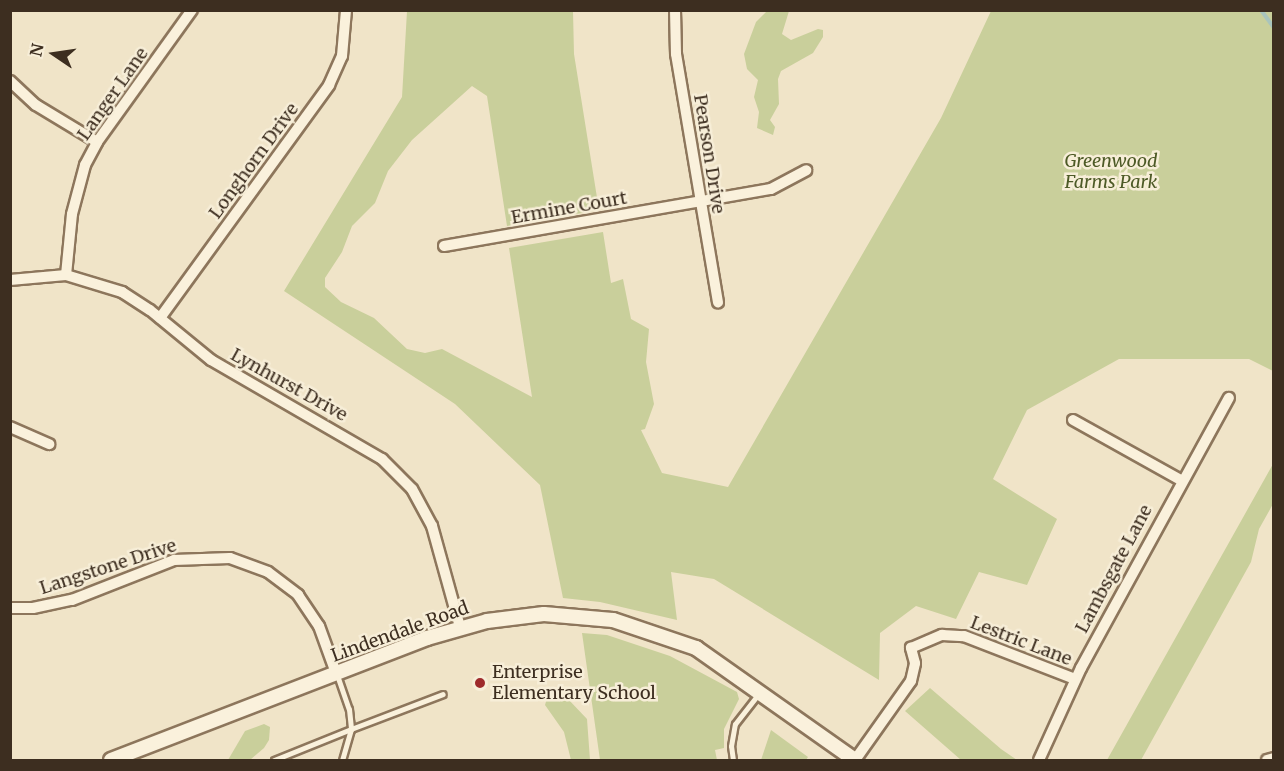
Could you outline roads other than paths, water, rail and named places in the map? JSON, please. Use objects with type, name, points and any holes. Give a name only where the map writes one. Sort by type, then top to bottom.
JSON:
[{"type":"street","name":"Langer Lane","points":[[66,275],[77,190],[97,142],[192,10]]},
{"type":"street","name":"Longhorn Drive","points":[[160,318],[329,85],[342,56],[346,10]]},
{"type":"street","name":"Pearson Drive","points":[[675,10],[676,54],[718,302]]},
{"type":"street","points":[[10,81],[36,105],[97,142]]},
{"type":"street","name":"Ermine Court","points":[[444,246],[771,189],[806,170]]},
{"type":"street","name":"Lynhurst Drive","points":[[10,280],[66,275],[114,289],[160,318],[211,360],[365,447],[398,473],[432,526],[460,627]]},
{"type":"street","name":"Lambsgate Lane","points":[[1039,760],[1075,679],[1181,480],[1228,398]]},
{"type":"street","points":[[1073,420],[1181,480]]},
{"type":"street","points":[[10,427],[49,444]]},
{"type":"street","name":"Langstone Drive","points":[[10,608],[33,608],[72,600],[174,560],[230,558],[268,572],[298,595],[319,626],[336,674]]},
{"type":"street","name":"Lindendale Road","points":[[111,760],[460,627],[536,615],[613,620],[696,648],[855,760]]},
{"type":"street","name":"Lestric Lane","points":[[855,760],[911,681],[915,663],[911,648],[942,634],[964,636],[1075,679]]},
{"type":"street","points":[[1267,760],[1274,758]]},
{"type":"lane","points":[[336,674],[349,709],[351,729],[342,760]]},
{"type":"lane","points":[[733,760],[731,746],[735,724],[760,691]]},
{"type":"lane","points":[[274,760],[443,694]]},
{"type":"waterway","points":[[1261,10],[1274,28]]},
{"type":"place","name":"Enterprise Elementary School","points":[[480,683]]},
{"type":"park label","name":"Greenwood Farms Park","points":[[1111,172]]}]
